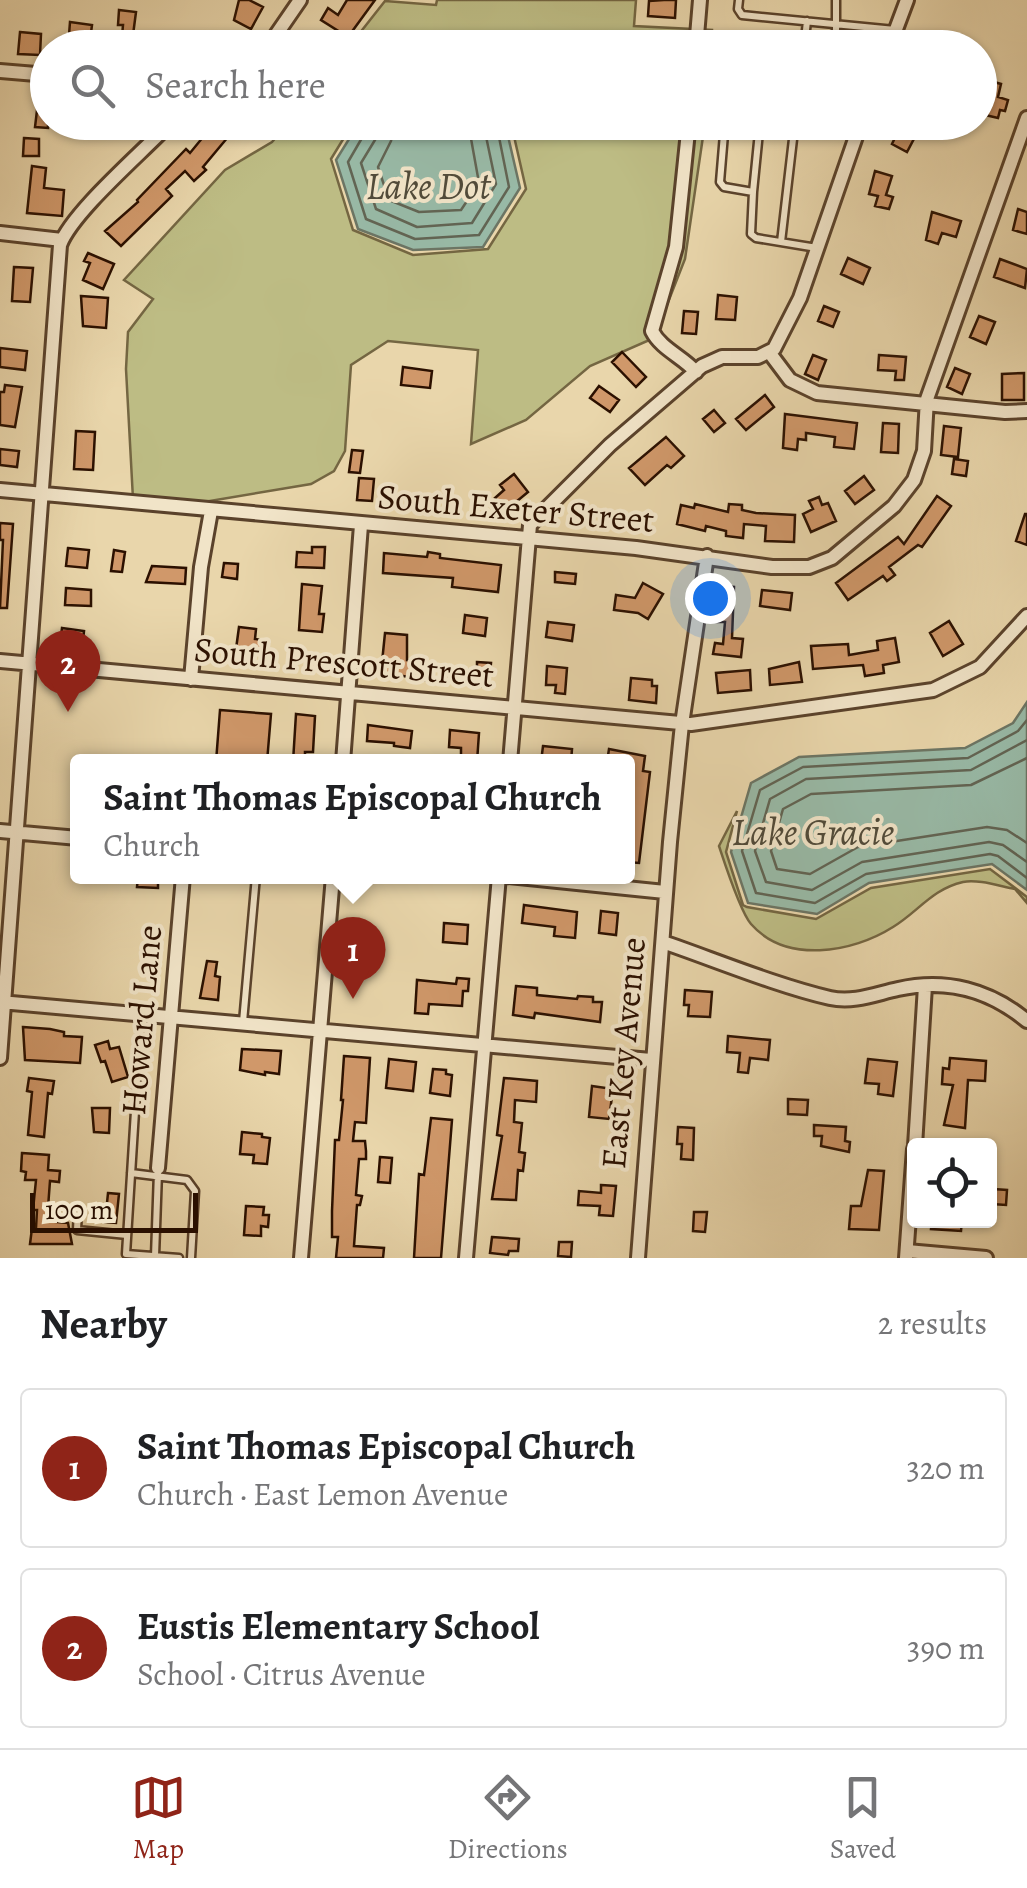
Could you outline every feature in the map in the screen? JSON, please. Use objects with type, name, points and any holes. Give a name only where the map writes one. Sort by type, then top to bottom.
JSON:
[{"type":"street","points":[[279,30],[300,0]]},
{"type":"street","points":[[698,30],[700,0]]},
{"type":"street","points":[[896,30],[907,0]]},
{"type":"street","points":[[0,71],[30,74]]},
{"type":"street","name":"South Exeter Street","points":[[0,490],[707,556],[795,569],[820,564],[894,506],[914,480],[924,451],[926,403],[1027,118]]},
{"type":"street","points":[[0,1058],[62,240],[154,140]]},
{"type":"street","points":[[687,140],[676,248],[652,331],[660,344],[684,358],[696,372]]},
{"type":"street","points":[[511,754],[530,525],[696,372],[722,357],[758,357],[780,342],[855,140]]},
{"type":"street","points":[[0,234],[62,240]]},
{"type":"street","points":[[768,352],[790,380],[817,393],[1027,411]]},
{"type":"street","points":[[190,679],[200,567],[210,511]]},
{"type":"street","points":[[344,754],[361,525]]},
{"type":"street","name":"East Key Avenue","points":[[638,1258],[665,892],[682,724],[707,556]]},
{"type":"street","name":"South Prescott Street","points":[[0,662],[682,724],[933,690],[980,667],[1027,616]]},
{"type":"street","points":[[0,832],[70,837]]},
{"type":"street","name":"Howard Lane","points":[[158,1172],[182,884]]},
{"type":"street","points":[[301,1258],[332,884]]},
{"type":"street","points":[[466,1258],[498,884]]},
{"type":"street","points":[[586,884],[665,892]]},
{"type":"street","points":[[663,942],[830,998],[862,998],[925,986],[972,989],[989,995],[1027,1021]]},
{"type":"street","points":[[916,1138],[925,986]]},
{"type":"street","points":[[2,1002],[651,1060]]},
{"type":"street","points":[[909,1228],[907,1254],[986,1258]]},
{"type":"lane","points":[[739,0],[742,14],[896,30]]},
{"type":"lane","points":[[836,0],[838,30]]},
{"type":"lane","points":[[806,30],[807,21]]},
{"type":"lane","points":[[724,140],[720,182],[724,187],[753,192]]},
{"type":"lane","points":[[758,140],[750,234],[818,248]]},
{"type":"lane","points":[[781,242],[793,140]]},
{"type":"lane","points":[[243,1024],[255,884]]},
{"type":"lane","points":[[141,1015],[126,1254],[177,1258]]},
{"type":"lane","points":[[131,1173],[158,1172],[187,1180],[194,1191],[190,1258]]},
{"type":"lane","points":[[155,1256],[158,1172]]},
{"type":"lane","points":[[78,1209],[76,1230],[127,1236]]},
{"type":"shaded area","points":[[437,0],[636,0],[634,26],[712,30],[362,30],[385,1],[436,5]]},
{"type":"shaded area","points":[[343,140],[331,159],[353,230],[413,255],[488,249],[526,189],[515,140],[702,140],[685,259],[654,338],[590,366],[526,420],[471,444],[478,350],[388,341],[351,365],[345,451],[334,471],[311,484],[198,503],[133,499],[126,369],[128,332],[153,299],[124,280],[225,170],[272,142]]},
{"type":"shaded area","points":[[737,811],[726,852],[743,905],[747,907],[816,919],[871,888],[990,869],[1027,897],[1027,903],[1015,889],[963,882],[934,895],[893,927],[858,943],[820,950],[782,945],[751,924],[725,864],[719,846]]},
{"type":"water","name":"Lake Dot","points":[[348,140],[509,140],[520,188],[483,247],[413,250],[358,229],[336,160]]},
{"type":"water","name":"Lake Gracie","points":[[1027,702],[1027,890],[992,864],[869,883],[817,914],[748,903],[731,852],[751,783],[799,757],[965,748],[1013,723]]},
{"type":"building","points":[[239,0],[263,7],[251,29],[234,20]]},
{"type":"building","points":[[347,0],[375,0],[353,30],[337,30],[321,20],[328,8],[338,15]]},
{"type":"building","points":[[676,0],[675,18],[648,16],[649,1]]},
{"type":"building","points":[[119,10],[136,12],[134,30],[123,30],[123,25],[118,25]]},
{"type":"building","points":[[70,22],[92,25],[91,30],[69,30]]},
{"type":"building","points":[[20,32],[30,33],[30,55],[18,54]]},
{"type":"building","points":[[997,83],[1001,84],[998,97],[1008,100],[998,118]]},
{"type":"building","points":[[24,138],[39,140],[39,156],[23,156]]},
{"type":"building","points":[[201,140],[226,140],[194,181],[185,171],[166,189],[172,196],[121,246],[105,231],[138,202],[186,149],[190,153]]},
{"type":"building","points":[[894,140],[913,140],[907,152],[892,144]]},
{"type":"building","points":[[32,166],[46,168],[44,188],[64,190],[62,216],[27,213]]},
{"type":"building","points":[[875,171],[892,176],[886,195],[893,197],[889,209],[875,206],[878,196],[869,194]]},
{"type":"building","points":[[1018,209],[1027,212],[1027,234],[1013,230]]},
{"type":"building","points":[[932,212],[961,221],[956,237],[942,233],[938,244],[926,240]]},
{"type":"building","points":[[88,253],[114,264],[103,289],[83,280],[90,263],[84,261]]},
{"type":"building","points":[[848,258],[870,268],[863,284],[841,274]]},
{"type":"building","points":[[1000,259],[1027,269],[1025,288],[994,277]]},
{"type":"building","points":[[14,267],[33,268],[30,302],[12,301]]},
{"type":"building","points":[[718,295],[737,297],[735,320],[716,319]]},
{"type":"building","points":[[81,296],[108,298],[106,328],[83,326]]},
{"type":"building","points":[[824,306],[839,312],[833,327],[818,321]]},
{"type":"building","points":[[684,311],[698,312],[696,334],[682,333]]},
{"type":"building","points":[[979,316],[995,322],[986,344],[970,337]]},
{"type":"building","points":[[0,348],[27,351],[25,370],[0,367]]},
{"type":"building","points":[[622,352],[646,377],[636,387],[612,362]]},
{"type":"building","points":[[813,355],[826,360],[818,380],[805,374]]},
{"type":"building","points":[[879,355],[906,357],[904,380],[895,380],[896,371],[878,370]]},
{"type":"building","points":[[403,367],[432,371],[430,388],[401,385]]},
{"type":"building","points":[[955,368],[970,374],[962,394],[947,387]]},
{"type":"building","points":[[1024,373],[1024,400],[1002,400],[1002,374]]},
{"type":"building","points":[[5,385],[22,387],[15,427],[0,425],[0,392],[4,392]]},
{"type":"building","points":[[599,386],[619,400],[610,412],[590,398]]},
{"type":"building","points":[[765,395],[774,407],[746,430],[736,419]]},
{"type":"building","points":[[714,410],[725,423],[714,432],[703,419]]},
{"type":"building","points":[[785,414],[857,423],[854,449],[834,447],[835,437],[806,433],[806,440],[798,439],[797,450],[783,448]]},
{"type":"building","points":[[883,423],[899,424],[898,453],[881,452]]},
{"type":"building","points":[[944,426],[961,428],[958,457],[941,455]]},
{"type":"building","points":[[76,431],[95,432],[93,470],[74,469]]},
{"type":"building","points":[[666,437],[684,456],[645,485],[629,468]]},
{"type":"building","points":[[0,449],[19,451],[17,467],[0,465]]},
{"type":"building","points":[[352,450],[363,451],[360,473],[349,472]]},
{"type":"building","points":[[954,459],[968,461],[966,476],[952,474]]},
{"type":"building","points":[[514,474],[528,492],[505,511],[495,498],[504,490],[500,485]]},
{"type":"building","points":[[864,476],[874,490],[855,504],[845,491]]},
{"type":"building","points":[[359,478],[374,479],[372,501],[357,500]]},
{"type":"building","points":[[937,496],[951,506],[922,547],[918,545],[889,567],[895,575],[887,581],[883,576],[848,600],[836,583],[898,537],[904,544]]},
{"type":"building","points":[[819,497],[822,505],[828,503],[836,521],[811,532],[803,514],[813,509],[809,501]]},
{"type":"building","points":[[695,504],[728,512],[729,504],[742,505],[742,510],[756,513],[795,515],[794,542],[765,541],[766,526],[744,524],[743,538],[726,536],[726,531],[706,526],[705,531],[677,524],[681,505],[694,508]]},
{"type":"building","points":[[1027,514],[1027,545],[1016,541]]},
{"type":"building","points":[[0,523],[13,524],[7,608],[0,608]]},
{"type":"building","points":[[312,547],[325,547],[324,568],[296,567],[297,552],[312,553]]},
{"type":"building","points":[[68,548],[89,550],[87,568],[66,566]]},
{"type":"building","points":[[114,550],[125,552],[122,572],[111,571]]},
{"type":"building","points":[[428,552],[440,554],[440,558],[501,565],[498,592],[452,587],[453,578],[383,573],[384,553],[427,557]]},
{"type":"building","points":[[224,563],[238,564],[237,579],[222,577]]},
{"type":"building","points":[[152,566],[186,568],[185,584],[146,582]]},
{"type":"building","points":[[555,572],[576,574],[575,584],[555,582]]},
{"type":"building","points":[[643,583],[663,594],[648,619],[638,613],[614,610],[616,595],[635,598]]},
{"type":"building","points":[[302,584],[322,586],[322,632],[299,630]]},
{"type":"building","points":[[724,586],[734,587],[732,638],[743,639],[741,657],[713,654],[715,643],[723,644],[725,622],[716,622],[718,594],[723,594]]},
{"type":"building","points":[[66,588],[91,590],[91,606],[65,605]]},
{"type":"building","points":[[762,590],[792,593],[790,610],[760,606]]},
{"type":"building","points":[[465,615],[487,618],[485,636],[463,633]]},
{"type":"building","points":[[949,621],[963,644],[943,656],[930,633]]},
{"type":"building","points":[[548,622],[574,625],[572,641],[546,637]]},
{"type":"building","points":[[239,627],[256,629],[255,639],[262,640],[261,652],[236,649]]},
{"type":"building","points":[[62,628],[84,631],[82,648],[60,645]]},
{"type":"building","points":[[385,633],[407,635],[407,660],[427,662],[425,680],[381,672]]},
{"type":"building","points":[[895,638],[899,662],[883,665],[884,673],[865,676],[863,665],[813,669],[811,646],[848,644],[849,655],[878,650],[877,641]]},
{"type":"building","points":[[477,662],[491,663],[489,687],[443,680],[444,669],[477,670]]},
{"type":"building","points":[[799,662],[802,682],[770,685],[769,669]]},
{"type":"building","points":[[547,666],[567,668],[565,694],[555,693],[556,685],[546,685]]},
{"type":"building","points":[[750,670],[751,690],[718,693],[716,673]]},
{"type":"building","points":[[631,678],[652,680],[652,686],[657,686],[656,703],[629,700]]},
{"type":"building","points":[[220,710],[271,714],[268,754],[217,754]]},
{"type":"building","points":[[296,714],[315,716],[313,752],[294,754]]},
{"type":"building","points":[[368,725],[412,731],[410,748],[367,741]]},
{"type":"building","points":[[450,730],[479,733],[478,754],[461,754],[461,748],[449,747]]},
{"type":"building","points":[[543,746],[572,749],[572,754],[542,754]]},
{"type":"building","points":[[609,749],[635,754],[608,754]]},
{"type":"building","points":[[635,754],[645,756],[643,771],[650,772],[639,863],[635,863]]},
{"type":"building","points":[[137,884],[158,884],[158,888]]},
{"type":"building","points":[[524,905],[577,912],[575,938],[554,936],[555,927],[522,923]]},
{"type":"building","points":[[601,911],[618,913],[616,935],[599,933]]},
{"type":"building","points":[[444,923],[468,925],[467,944],[443,942]]},
{"type":"building","points":[[207,961],[217,962],[218,1000],[200,998]]},
{"type":"building","points":[[457,978],[469,979],[462,1006],[429,1004],[428,1014],[415,1013],[417,980],[456,984]]},
{"type":"building","points":[[516,986],[537,988],[537,995],[593,997],[593,1002],[602,1002],[600,1022],[535,1013],[534,1018],[513,1015]]},
{"type":"building","points":[[685,990],[712,992],[710,1017],[688,1016]]},
{"type":"building","points":[[23,1027],[82,1037],[80,1063],[25,1060]]},
{"type":"building","points":[[728,1036],[770,1040],[768,1060],[750,1058],[748,1073],[738,1072],[740,1053],[727,1052]]},
{"type":"building","points":[[108,1041],[110,1049],[119,1047],[128,1077],[112,1082],[95,1045]]},
{"type":"building","points":[[242,1049],[281,1051],[279,1074],[240,1070]]},
{"type":"building","points":[[344,1056],[370,1058],[366,1123],[355,1122],[353,1141],[365,1141],[366,1151],[366,1159],[359,1159],[356,1195],[362,1196],[357,1205],[354,1246],[384,1248],[383,1258],[336,1258],[338,1237],[332,1237],[332,1211]]},
{"type":"building","points":[[950,1058],[986,1061],[985,1081],[968,1080],[965,1128],[944,1125],[953,1085],[942,1084],[943,1068],[949,1069]]},
{"type":"building","points":[[389,1059],[416,1062],[413,1091],[386,1088]]},
{"type":"building","points":[[868,1059],[897,1062],[893,1096],[878,1094],[879,1084],[865,1083]]},
{"type":"building","points":[[433,1069],[452,1075],[450,1096],[430,1093]]},
{"type":"building","points":[[29,1078],[54,1081],[52,1094],[48,1093],[44,1137],[28,1135],[32,1092],[27,1091]]},
{"type":"building","points":[[504,1078],[537,1081],[536,1102],[515,1100],[514,1122],[522,1123],[519,1152],[525,1153],[523,1171],[518,1170],[516,1200],[492,1199],[502,1136],[497,1135]]},
{"type":"building","points":[[592,1086],[613,1089],[609,1119],[589,1117]]},
{"type":"building","points":[[788,1099],[808,1100],[807,1115],[788,1114]]},
{"type":"building","points":[[92,1108],[110,1108],[109,1133],[94,1132]]},
{"type":"building","points":[[431,1118],[452,1120],[441,1258],[414,1258],[419,1174],[424,1175]]},
{"type":"building","points":[[814,1125],[846,1127],[849,1152],[821,1146],[822,1136],[814,1136]]},
{"type":"building","points":[[678,1127],[694,1128],[693,1160],[681,1159]]},
{"type":"building","points":[[242,1132],[270,1138],[267,1164],[253,1163],[254,1155],[240,1154]]},
{"type":"building","points":[[22,1153],[49,1155],[48,1170],[60,1171],[59,1182],[50,1181],[47,1221],[68,1223],[72,1244],[30,1244],[32,1228],[36,1228],[36,1180],[25,1180]]},
{"type":"building","points":[[380,1157],[392,1158],[390,1183],[378,1182]]},
{"type":"building","points":[[868,1170],[884,1171],[879,1230],[849,1229],[851,1206],[861,1206]]},
{"type":"building","points":[[601,1185],[616,1186],[613,1216],[599,1215],[600,1206],[578,1205],[579,1191],[601,1193]]},
{"type":"building","points":[[997,1189],[1007,1190],[1006,1205],[997,1204]]},
{"type":"building","points":[[108,1193],[119,1194],[116,1223],[105,1222]]},
{"type":"building","points":[[246,1206],[264,1207],[263,1215],[269,1215],[268,1227],[261,1226],[261,1236],[244,1235]]},
{"type":"building","points":[[694,1212],[707,1212],[705,1232],[693,1231]]},
{"type":"building","points":[[492,1237],[519,1239],[518,1251],[509,1251],[508,1255],[490,1253]]},
{"type":"building","points":[[559,1242],[572,1242],[571,1257],[558,1256]]},
{"type":"place","name":"Eustis Elementary School","points":[[68,712]]},
{"type":"place","name":"Saint Thomas Episcopal Church","points":[[353,999]]}]
